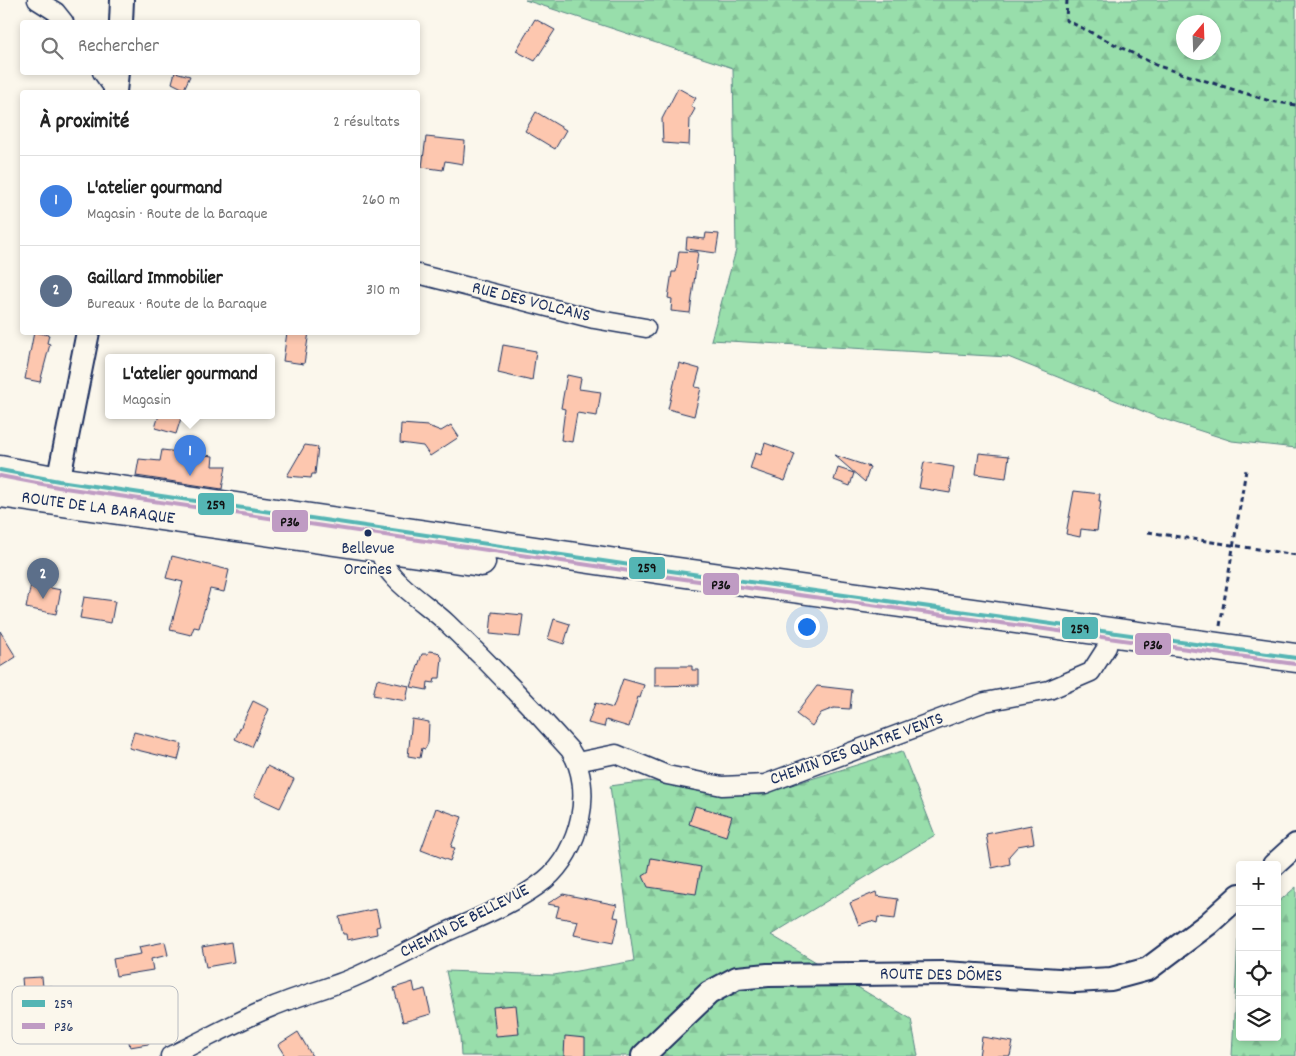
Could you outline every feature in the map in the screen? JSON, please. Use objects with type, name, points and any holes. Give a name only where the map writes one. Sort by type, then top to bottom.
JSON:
[{"type":"main road","name":"ROUTE DE LA BARAQUE","points":[[0,470],[56,492]]},
{"type":"main road","name":"ROUTE DE LA BARAQUE","points":[[0,493],[56,492],[378,538],[671,571],[1108,639],[1296,672]]},
{"type":"main road","name":"ROUTE DE LA BARAQUE","points":[[1108,639],[1217,647],[1296,658]]},
{"type":"street","points":[[37,0],[56,12],[62,20]]},
{"type":"street","points":[[121,20],[122,0]]},
{"type":"street","name":"RUE DES VOLCANS","points":[[420,275],[594,320],[646,328]]},
{"type":"street","points":[[56,492],[87,335]]},
{"type":"street","points":[[378,538],[388,570],[394,578],[428,605],[513,686],[578,762]]},
{"type":"street","name":"CHEMIN DES QUATRE VENTS","points":[[578,762],[616,754],[667,775],[722,786],[765,784],[985,702],[1049,690],[1091,672],[1108,639]]},
{"type":"street","name":"CHEMIN DE BELLEVUE","points":[[170,1056],[272,1007],[378,967],[515,899],[546,879],[569,853],[578,829],[581,792],[578,762]]},
{"type":"street","points":[[1278,861],[1296,845]]},
{"type":"street","name":"ROUTE DES DÔMES","points":[[643,1056],[709,993],[737,978],[768,975],[944,973],[1075,981],[1111,979],[1148,969],[1208,924],[1236,899]]},
{"type":"path","points":[[1067,0],[1066,20],[1158,66],[1270,101],[1296,105]]},
{"type":"path","points":[[1217,647],[1246,470]]},
{"type":"path","points":[[1148,532],[1233,547],[1296,555]]},
{"type":"green space","points":[[525,0],[1296,0],[1296,448],[1232,441],[1157,417],[1008,357],[711,340],[736,250],[733,68]]},
{"type":"green space","points":[[902,751],[935,835],[771,935],[911,1019],[918,1056],[461,1056],[460,1036],[446,971],[554,975],[634,961],[610,786],[647,781],[759,795]]},
{"type":"green space","points":[[1296,887],[1296,1056],[1232,1056],[1236,978],[1236,1041],[1281,1041],[1281,900]]},
{"type":"building","points":[[535,19],[555,30],[535,61],[516,51]]},
{"type":"building","points":[[174,75],[190,76],[184,89],[172,83]]},
{"type":"building","points":[[678,88],[696,98],[691,106],[695,109],[690,118],[689,145],[663,143],[662,119]]},
{"type":"building","points":[[536,112],[566,130],[555,149],[525,131]]},
{"type":"building","points":[[426,137],[465,141],[463,164],[445,161],[443,170],[422,167]]},
{"type":"building","points":[[706,233],[719,234],[716,253],[686,249],[687,237],[705,239]]},
{"type":"building","points":[[679,251],[698,252],[690,313],[671,311],[672,299],[668,298],[672,272],[676,272]]},
{"type":"building","points":[[33,335],[49,335],[47,343],[50,344],[40,382],[25,379]]},
{"type":"building","points":[[287,335],[309,335],[304,364],[283,361]]},
{"type":"building","points":[[503,345],[536,351],[532,381],[498,373]]},
{"type":"building","points":[[679,363],[700,369],[695,387],[701,388],[694,416],[668,409]]},
{"type":"building","points":[[567,375],[581,378],[579,389],[601,392],[597,416],[577,413],[572,442],[561,440],[565,409],[561,408]]},
{"type":"building","points":[[158,419],[181,419],[176,434],[155,428]]},
{"type":"building","points":[[401,424],[428,426],[441,431],[451,425],[459,437],[430,456],[423,446],[400,443]]},
{"type":"building","points":[[765,443],[795,454],[785,481],[750,469],[755,453],[761,455]]},
{"type":"building","points":[[305,445],[318,447],[315,474],[312,474],[311,478],[287,476]]},
{"type":"building","points":[[162,450],[213,456],[212,466],[226,466],[222,489],[136,476],[139,459],[160,461]]},
{"type":"building","points":[[979,453],[1009,456],[1006,478],[976,474]]},
{"type":"building","points":[[834,455],[870,467],[865,482]]},
{"type":"building","points":[[924,462],[954,467],[950,493],[919,488]]},
{"type":"building","points":[[838,468],[854,473],[850,486],[834,480]]},
{"type":"building","points":[[1074,491],[1100,494],[1099,501],[1101,501],[1097,531],[1081,529],[1080,537],[1066,534]]},
{"type":"building","points":[[172,556],[229,570],[224,592],[210,589],[199,628],[194,627],[191,635],[170,630],[183,582],[166,578]]},
{"type":"building","points":[[31,584],[61,590],[56,614],[26,608]]},
{"type":"building","points":[[84,597],[115,601],[111,623],[80,618]]},
{"type":"building","points":[[492,612],[523,615],[520,637],[490,634]]},
{"type":"building","points":[[554,619],[570,624],[564,644],[548,639]]},
{"type":"building","points":[[0,631],[16,657],[0,667]]},
{"type":"building","points":[[429,651],[437,652],[442,657],[440,678],[435,678],[434,683],[428,682],[427,690],[411,687],[422,654],[428,654]]},
{"type":"building","points":[[655,666],[692,666],[692,670],[699,670],[699,685],[655,686]]},
{"type":"building","points":[[377,679],[409,686],[406,701],[373,695]]},
{"type":"building","points":[[623,679],[644,685],[640,698],[638,697],[629,727],[606,720],[604,727],[588,723],[595,703],[613,708]]},
{"type":"building","points":[[817,686],[852,690],[850,709],[834,708],[821,713],[812,726],[796,714]]},
{"type":"building","points":[[253,701],[269,709],[252,747],[235,739]]},
{"type":"building","points":[[412,719],[429,722],[428,743],[425,749],[422,748],[420,758],[408,756]]},
{"type":"building","points":[[134,732],[182,744],[178,760],[129,748]]},
{"type":"building","points":[[267,766],[294,779],[280,808],[254,796]]},
{"type":"building","points":[[695,806],[732,816],[726,836],[689,824]]},
{"type":"building","points":[[436,808],[462,817],[451,847],[455,848],[450,861],[421,850]]},
{"type":"building","points":[[1031,825],[1034,843],[1018,846],[1009,856],[1010,864],[992,868],[986,834]]},
{"type":"building","points":[[651,858],[701,867],[696,894],[648,887],[643,876],[648,873]]},
{"type":"building","points":[[876,892],[877,896],[898,899],[895,919],[878,917],[877,923],[871,921],[859,925],[850,903]]},
{"type":"building","points":[[563,894],[617,905],[614,917],[619,918],[613,943],[574,935],[578,921],[556,917],[559,906],[547,904]]},
{"type":"building","points":[[376,909],[380,926],[376,927],[377,934],[347,940],[346,934],[343,934],[339,917]]},
{"type":"building","points":[[165,942],[168,955],[151,959],[153,970],[116,976],[113,959],[141,954],[139,947]]},
{"type":"building","points":[[231,942],[234,962],[206,967],[202,947]]},
{"type":"building","points":[[42,977],[43,986],[23,986],[22,978]]},
{"type":"building","points":[[413,982],[415,992],[425,989],[431,1014],[403,1022],[394,988]]},
{"type":"building","points":[[516,1005],[519,1034],[496,1036],[493,1007]]},
{"type":"building","points":[[298,1032],[312,1056],[285,1056],[278,1045]]},
{"type":"building","points":[[565,1036],[585,1038],[585,1056],[564,1056]]},
{"type":"building","points":[[982,1037],[1013,1042],[1010,1056],[979,1056]]},
{"type":"building","points":[[129,1044],[148,1044],[130,1047]]},
{"type":"transit line","name":"259","points":[[0,470],[59,481],[671,571],[1296,658]]},
{"type":"transit line","name":"P36","points":[[0,476],[58,487],[670,577],[1295,664]]},
{"type":"place","name":"L'atelier gourmand","points":[[190,476]]},
{"type":"place","name":"Bellevue Orcines","points":[[368,533]]},
{"type":"place","name":"Gaillard Immobilier","points":[[43,599]]}]
